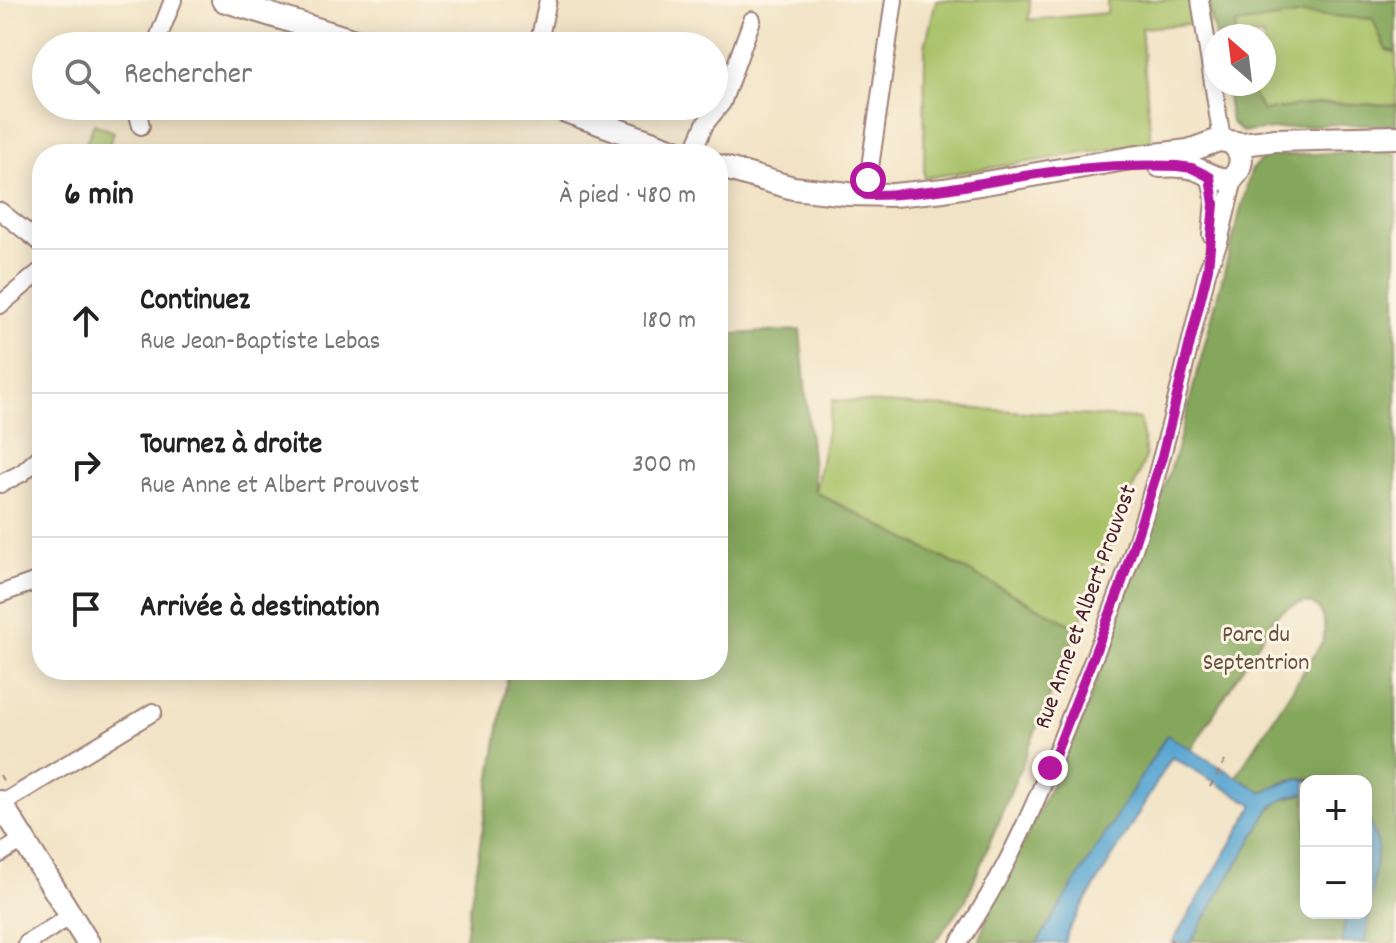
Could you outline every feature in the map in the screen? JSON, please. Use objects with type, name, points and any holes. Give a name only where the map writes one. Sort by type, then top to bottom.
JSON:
[{"type":"main road","points":[[223,0],[262,6],[333,32]]},
{"type":"main road","points":[[590,120],[656,144]]},
{"type":"main road","points":[[728,169],[793,188],[866,195],[919,193],[1188,151],[1261,149],[1296,140],[1396,137]]},
{"type":"main road","points":[[1079,168],[1177,166],[1223,180],[1228,152]]},
{"type":"main road","points":[[1208,175],[1201,158],[1228,152]]},
{"type":"main road","points":[[1,803],[88,943]]},
{"type":"street","points":[[160,32],[173,0]]},
{"type":"street","points":[[541,32],[548,0]]},
{"type":"street","points":[[866,195],[894,0]]},
{"type":"street","points":[[1200,0],[1228,152]]},
{"type":"street","points":[[728,86],[752,20]]},
{"type":"street","points":[[140,120],[141,126]]},
{"type":"street","points":[[696,144],[708,120]]},
{"type":"street","name":"Rue Anne et Albert Prouvost","points":[[959,943],[993,887],[1023,828],[1050,768],[1120,588],[1162,457],[1208,269],[1219,242],[1228,152]]},
{"type":"street","name":"Rue Anne et Albert Prouvost","points":[[1208,175],[1214,204],[1208,269]]},
{"type":"street","points":[[0,211],[32,236]]},
{"type":"street","points":[[0,305],[32,278]]},
{"type":"street","points":[[0,484],[32,464]]},
{"type":"street","points":[[0,594],[32,583]]},
{"type":"street","points":[[1,803],[153,712]]},
{"type":"street","points":[[0,854],[24,839]]},
{"type":"street","points":[[27,943],[71,916]]},
{"type":"path","points":[[1210,787],[1225,761]]},
{"type":"path","points":[[1170,940],[1175,943]]},
{"type":"green space","points":[[936,0],[1030,0],[1029,20],[1107,13],[1107,0],[1208,0],[1212,22],[1141,28],[1151,143],[924,178],[925,47]]},
{"type":"green space","points":[[1208,0],[1396,0],[1396,52],[1386,50],[1373,19],[1304,14],[1236,24],[1213,24]]},
{"type":"green space","points":[[1304,14],[1373,19],[1386,50],[1396,52],[1396,105],[1317,103],[1262,111],[1253,96],[1276,96],[1276,24],[1235,24]]},
{"type":"green space","points":[[1227,96],[1254,96],[1263,111],[1317,103],[1396,105],[1396,125],[1330,124],[1242,132],[1231,122]]},
{"type":"green space","points":[[94,124],[114,132],[109,144],[85,144]]},
{"type":"green space","name":"Parc du Septentrion","points":[[1377,151],[1396,153],[1396,943],[1365,943],[1368,919],[1372,919],[1378,845],[1372,828],[1372,775],[1300,775],[1300,778],[1262,792],[1236,777],[1323,641],[1323,616],[1312,604],[1304,603],[1274,618],[1191,750],[1167,736],[1037,943],[979,943],[986,920],[1083,719],[1175,456],[1251,171],[1270,156]]},
{"type":"green space","points":[[800,330],[815,492],[1078,628],[966,900],[934,943],[464,943],[507,680],[728,680],[728,334]]},
{"type":"green space","points":[[833,400],[1140,419],[1146,456],[1078,628],[815,492]]},
{"type":"green space","points":[[1300,795],[1300,919],[1345,919],[1342,943],[1191,941],[1269,810],[1283,799]]},
{"type":"water","points":[[1167,735],[1262,792],[1300,779],[1300,794],[1289,796],[1271,807],[1190,943],[1172,943],[1254,805],[1172,757],[1068,931],[1065,943],[1037,943]]},
{"type":"water","points":[[1372,828],[1378,845],[1372,890]]},
{"type":"water","points":[[1345,919],[1368,919],[1365,943],[1342,943]]},
{"type":"route","points":[[868,180],[866,195],[944,190],[1079,168],[1177,166],[1192,168],[1210,177],[1214,204],[1208,269],[1162,457],[1120,588],[1050,768]]}]
